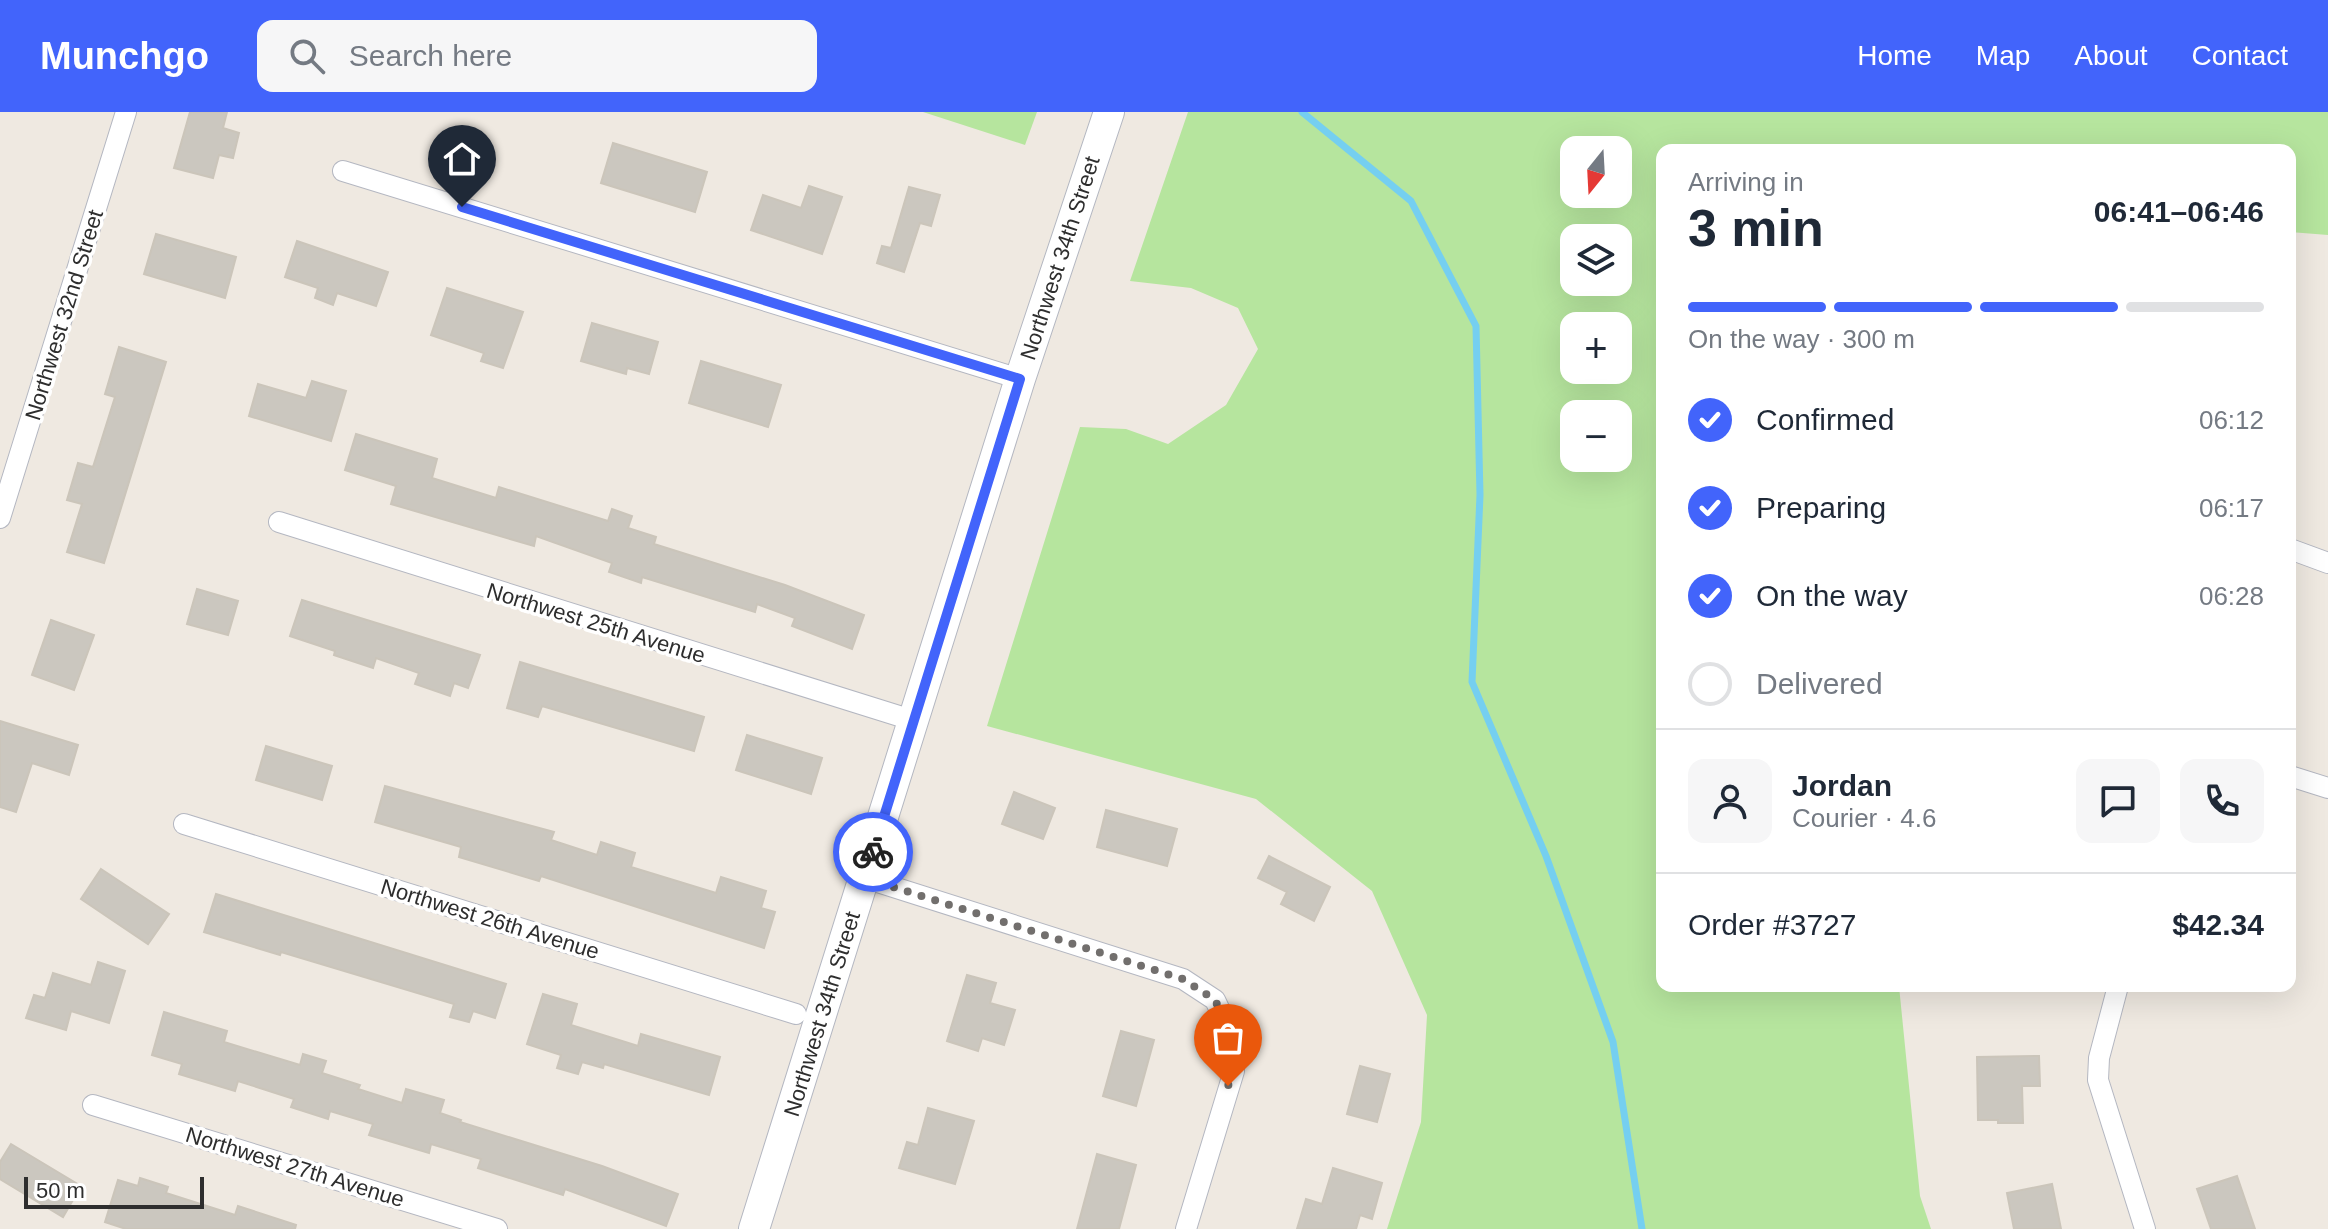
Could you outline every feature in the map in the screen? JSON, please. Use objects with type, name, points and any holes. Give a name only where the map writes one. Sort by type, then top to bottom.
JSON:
[{"type":"main road","name":"Northwest 34th Street","points":[[754,1229],[1020,379],[1109,112]]},
{"type":"street","name":"Northwest 32nd Street","points":[[0,518],[126,112]]},
{"type":"street","points":[[343,171],[1020,379]]},
{"type":"street","name":"Northwest 25th Avenue","points":[[279,522],[915,721]]},
{"type":"street","points":[[2296,551],[2328,563]]},
{"type":"street","points":[[2296,778],[2328,788]]},
{"type":"street","name":"Northwest 26th Avenue","points":[[184,824],[796,1014]]},
{"type":"street","points":[[865,878],[1183,979],[1215,1000],[1234,1040],[1234,1071],[1186,1229]]},
{"type":"street","points":[[2116,992],[2099,1058],[2098,1080],[2145,1229]]},
{"type":"street","name":"Northwest 27th Avenue","points":[[93,1105],[497,1229]]},
{"type":"green space","points":[[923,112],[1037,112],[1025,145]]},
{"type":"green space","points":[[1188,112],[2328,112],[2328,235],[2296,232],[2296,144],[1656,144],[1656,992],[1900,992],[1920,1196],[1931,1229],[1387,1229],[1421,1122],[1427,1015],[1372,891],[1256,799],[987,726],[1080,427],[1126,429],[1168,444],[1226,405],[1258,349],[1238,308],[1191,288],[1130,281]]},
{"type":"building","points":[[190,112],[227,112],[223,128],[239,133],[233,158],[219,155],[213,178],[174,168]]},
{"type":"building","points":[[613,143],[707,172],[695,212],[601,183]]},
{"type":"building","points":[[809,186],[842,197],[822,254],[751,230],[763,195],[801,208]]},
{"type":"building","points":[[909,187],[940,195],[931,226],[920,223],[904,272],[877,263],[882,246],[891,248]]},
{"type":"building","points":[[156,234],[236,257],[225,298],[144,274]]},
{"type":"building","points":[[297,241],[388,272],[376,306],[337,293],[333,305],[315,298],[318,288],[285,277]]},
{"type":"building","points":[[447,288],[523,312],[503,368],[481,361],[484,353],[431,335]]},
{"type":"building","points":[[592,323],[658,342],[649,374],[627,368],[626,374],[581,361]]},
{"type":"building","points":[[119,347],[166,362],[104,563],[67,552],[82,504],[67,500],[78,463],[93,467],[115,397],[105,394]]},
{"type":"building","points":[[701,361],[781,385],[768,427],[689,403]]},
{"type":"building","points":[[312,381],[346,391],[331,441],[249,416],[258,384],[306,398]]},
{"type":"building","points":[[356,434],[437,459],[432,478],[496,498],[499,487],[608,521],[612,509],[632,516],[628,528],[656,537],[654,544],[785,585],[864,615],[852,649],[792,626],[795,618],[757,604],[755,612],[642,577],[641,583],[609,572],[612,563],[536,536],[534,546],[391,504],[396,486],[345,470]]},
{"type":"building","points":[[197,589],[238,601],[228,635],[187,624]]},
{"type":"building","points":[[302,600],[480,655],[468,688],[454,683],[450,696],[415,684],[419,673],[376,658],[373,668],[290,636]]},
{"type":"building","points":[[51,620],[94,635],[74,690],[32,675]]},
{"type":"building","points":[[520,662],[704,717],[694,751],[542,706],[538,717],[507,708]]},
{"type":"building","points":[[0,721],[78,745],[69,775],[32,763],[16,812],[0,807]]},
{"type":"building","points":[[747,735],[822,758],[811,794],[736,770]]},
{"type":"building","points":[[266,746],[332,766],[322,800],[256,780]]},
{"type":"building","points":[[385,786],[554,832],[551,840],[597,855],[601,842],[635,853],[631,867],[716,893],[721,877],[766,891],[761,908],[775,912],[764,948],[541,876],[539,881],[459,857],[461,847],[375,822]]},
{"type":"building","points":[[1014,792],[1055,808],[1043,839],[1002,824]]},
{"type":"building","points":[[1106,810],[1177,829],[1167,866],[1097,847]]},
{"type":"building","points":[[1269,856],[1330,887],[1314,921],[1281,904],[1287,892],[1258,878]]},
{"type":"building","points":[[101,869],[169,914],[148,944],[81,899]]},
{"type":"building","points":[[216,894],[506,984],[495,1018],[473,1011],[469,1022],[450,1017],[454,1004],[204,932]]},
{"type":"building","points":[[98,962],[125,971],[109,1023],[71,1011],[66,1030],[26,1018],[34,995],[45,998],[53,973],[91,985]]},
{"type":"building","points":[[967,975],[996,983],[990,1003],[1015,1010],[1004,1045],[982,1038],[978,1051],[947,1041]]},
{"type":"building","points":[[543,994],[577,1004],[571,1025],[638,1046],[641,1034],[720,1057],[709,1095],[604,1064],[603,1068],[582,1062],[578,1074],[557,1068],[561,1055],[527,1044]]},
{"type":"building","points":[[164,1012],[227,1031],[224,1042],[300,1065],[303,1054],[326,1061],[322,1073],[402,1103],[406,1089],[444,1100],[440,1113],[460,1122],[602,1166],[678,1194],[666,1226],[565,1189],[563,1195],[478,1168],[481,1159],[431,1144],[429,1153],[369,1135],[373,1124],[330,1111],[328,1119],[291,1107],[294,1099],[238,1081],[235,1091],[179,1074],[182,1064],[152,1055]]},
{"type":"building","points":[[1121,1031],[1154,1040],[1136,1106],[1103,1096]]},
{"type":"building","points":[[2039,1056],[2040,1086],[2022,1086],[2023,1123],[1978,1120],[1977,1057]]},
{"type":"building","points":[[1360,1066],[1390,1074],[1377,1122],[1347,1114]]},
{"type":"building","points":[[928,1108],[974,1121],[955,1184],[899,1168],[907,1142],[918,1145]]},
{"type":"building","points":[[11,1144],[81,1186],[63,1217],[0,1179],[0,1162]]},
{"type":"building","points":[[1097,1154],[1136,1165],[1119,1229],[1077,1229]]},
{"type":"building","points":[[1333,1168],[1382,1183],[1372,1219],[1360,1215],[1356,1229],[1297,1229],[1306,1199],[1322,1204]]},
{"type":"building","points":[[2237,1176],[2255,1229],[2211,1229],[2197,1189]]},
{"type":"building","points":[[140,1178],[168,1187],[166,1193],[235,1215],[238,1206],[296,1225],[295,1229],[126,1229],[105,1222],[118,1180],[138,1186]]},
{"type":"building","points":[[2052,1184],[2061,1229],[2014,1229],[2007,1193]]},
{"type":"waterway","points":[[1302,112],[1411,201],[1476,326],[1480,495],[1472,682],[1546,856],[1613,1042],[1642,1229]]},
{"type":"way so far","points":[[873,852],[865,878],[1183,979],[1215,1000],[1234,1040],[1234,1071],[1228,1086]]},
{"type":"route","points":[[462,207],[1020,379],[873,852]]}]
